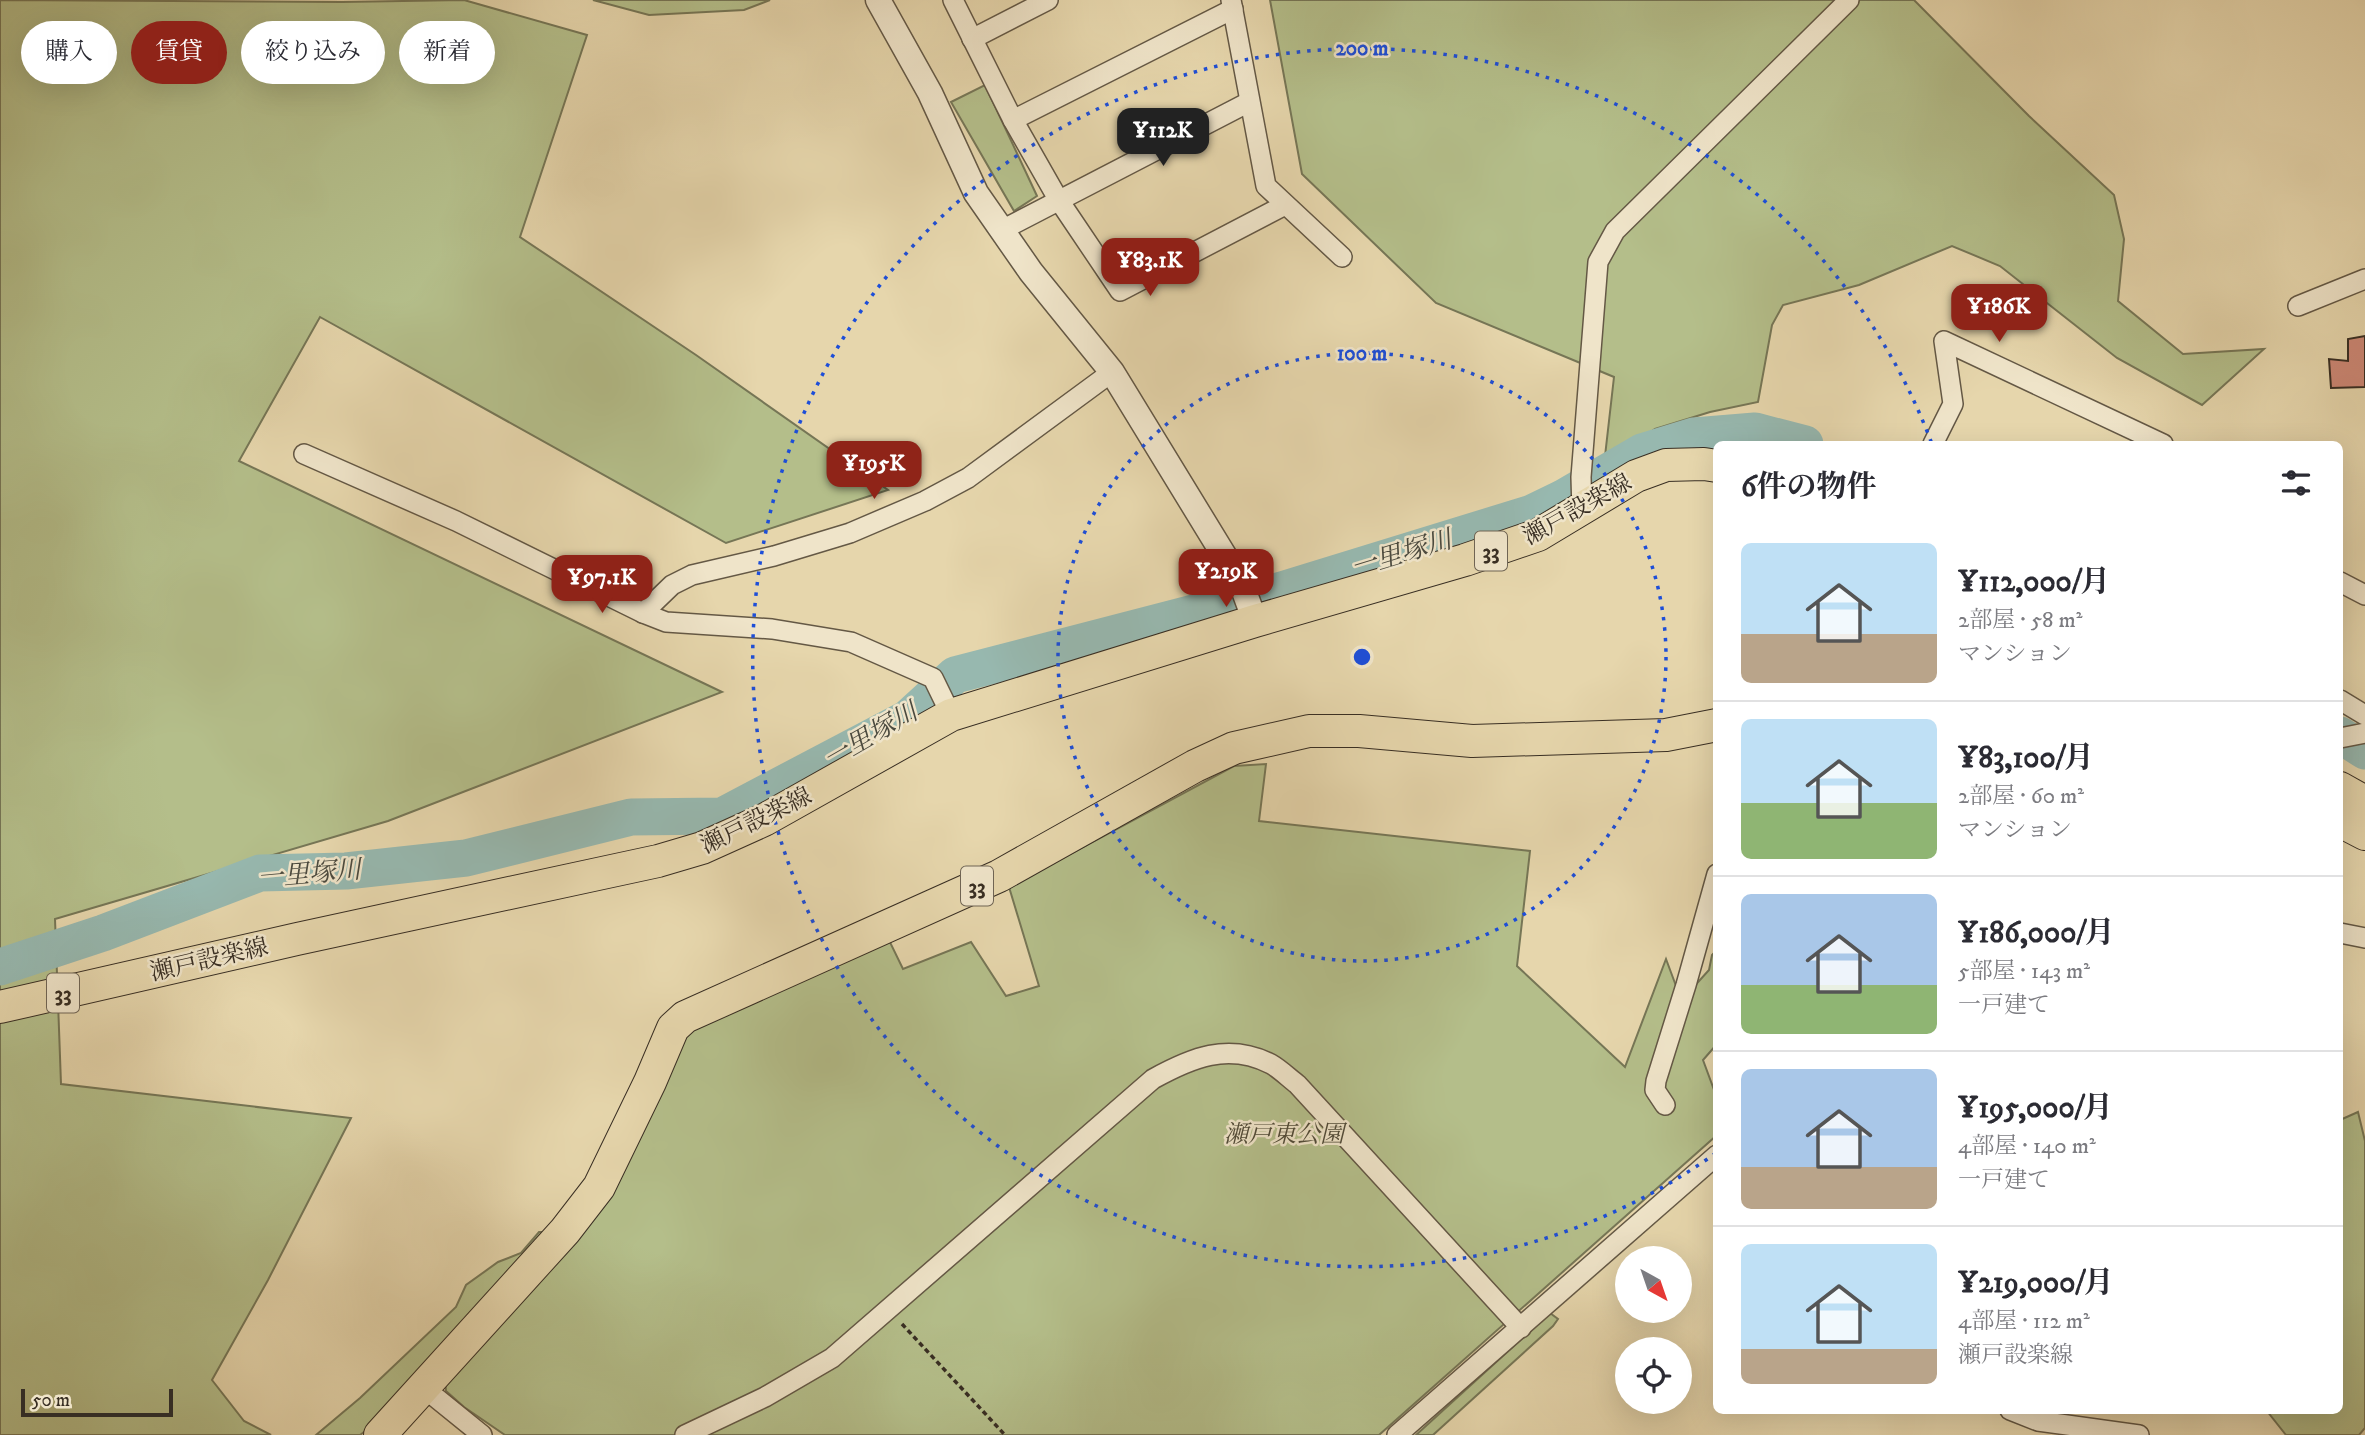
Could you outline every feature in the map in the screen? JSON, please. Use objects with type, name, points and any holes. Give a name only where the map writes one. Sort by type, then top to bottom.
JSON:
[{"type":"main road","name":"瀬戸設楽線","points":[[0,1007],[297,939],[659,861],[702,848],[764,820],[874,760],[950,711],[1538,536],[1636,476],[1666,465],[1713,466]]},
{"type":"main road","name":"33","points":[[380,1435],[565,1231],[599,1186],[673,1028],[685,1017],[999,876],[1195,766],[1234,748],[1309,732],[1359,731],[1486,741],[1666,735],[1713,726]]},
{"type":"main road","points":[[2343,790],[2365,802]]},
{"type":"main road","points":[[2343,823],[2365,834]]},
{"type":"street","points":[[878,0],[930,93],[976,193],[1000,231],[1112,372],[1241,583],[1255,621]]},
{"type":"street","points":[[953,0],[1013,120],[1058,199],[1120,291],[1285,205]]},
{"type":"street","points":[[972,39],[1048,0]]},
{"type":"street","points":[[1581,509],[1581,477],[1598,262],[1615,231],[1849,0]]},
{"type":"street","points":[[1013,120],[1232,5],[1266,186],[1342,257]]},
{"type":"street","points":[[1000,231],[1249,102]]},
{"type":"street","points":[[2298,306],[2365,279]]},
{"type":"street","points":[[1934,441],[1953,404],[1944,341],[2157,441]]},
{"type":"street","points":[[643,613],[672,584],[692,575],[774,556],[850,533],[925,501],[968,478],[1112,372]]},
{"type":"street","points":[[304,454],[456,521],[666,622],[772,629],[850,642],[933,678],[950,711]]},
{"type":"street","points":[[2343,584],[2365,595]]},
{"type":"street","points":[[2343,702],[2365,715]]},
{"type":"street","points":[[2343,737],[2365,733]]},
{"type":"street","points":[[1665,1105],[1655,1090],[1656,1081],[1713,888]]},
{"type":"street","points":[[2343,934],[2365,938]]},
{"type":"street","points":[[685,1435],[765,1397],[832,1358],[1153,1079],[1186,1061],[1217,1054],[1247,1055],[1273,1065],[1297,1084],[1521,1328]]},
{"type":"street","points":[[1396,1435],[1713,1159]]},
{"type":"street","points":[[424,1388],[482,1435]]},
{"type":"street","points":[[2020,1414],[2038,1421],[2140,1435]]},
{"type":"path","points":[[888,1309],[1005,1435]]},
{"type":"green space","points":[[0,0],[464,0],[587,35],[520,237],[696,355],[888,490],[726,543],[320,317],[239,461],[722,692],[388,821],[55,919],[61,1084],[351,1118],[268,1280],[212,1380],[244,1421],[271,1435],[0,1435]]},
{"type":"green space","points":[[593,0],[770,0],[744,10],[649,15]]},
{"type":"green space","points":[[1270,0],[1914,0],[2029,116],[2114,195],[2124,239],[2118,301],[2183,354],[2264,349],[2202,405],[2117,358],[2000,266],[1952,246],[1859,285],[1783,305],[1772,325],[1758,402],[1710,412],[1655,429],[1604,465],[1614,377],[1436,303],[1302,174]]},
{"type":"green space","points":[[985,85],[1037,196],[1014,211],[951,102]]},
{"type":"green space","name":"瀬戸東公園","points":[[1266,764],[1259,821],[1530,851],[1517,966],[1625,1067],[1666,959],[1685,1010],[1690,991],[1709,970],[1713,954],[1713,1049],[1703,1060],[1713,1087],[1713,1139],[1379,1435],[505,1435],[446,1391],[445,1379],[594,1210],[686,1032],[887,936],[903,969],[971,942],[1006,996],[1039,986],[1009,887],[1234,766]]},
{"type":"green space","points":[[2358,1112],[2365,1141],[2365,1428],[2359,1435],[2286,1435],[2269,1414],[2343,1414],[2343,1119]]},
{"type":"green space","points":[[539,1232],[546,1232],[416,1384],[364,1432],[360,1435],[316,1435],[360,1398],[456,1307],[466,1285],[498,1262],[521,1253]]},
{"type":"green space","points":[[1550,1313],[1558,1319],[1553,1326],[1433,1435],[1416,1435]]},
{"type":"building","points":[[2365,336],[2365,387],[2331,388],[2329,359],[2348,361],[2348,339]]},
{"type":"waterway","name":"一里塚川","points":[[0,967],[103,933],[260,873],[346,871],[466,858],[631,817],[722,816],[908,718],[955,675],[1282,590],[1532,513],[1642,452],[1694,436],[1755,431],[1793,441]]},
{"type":"waterway","name":"一里塚川","points":[[2343,737],[2365,751]]}]
